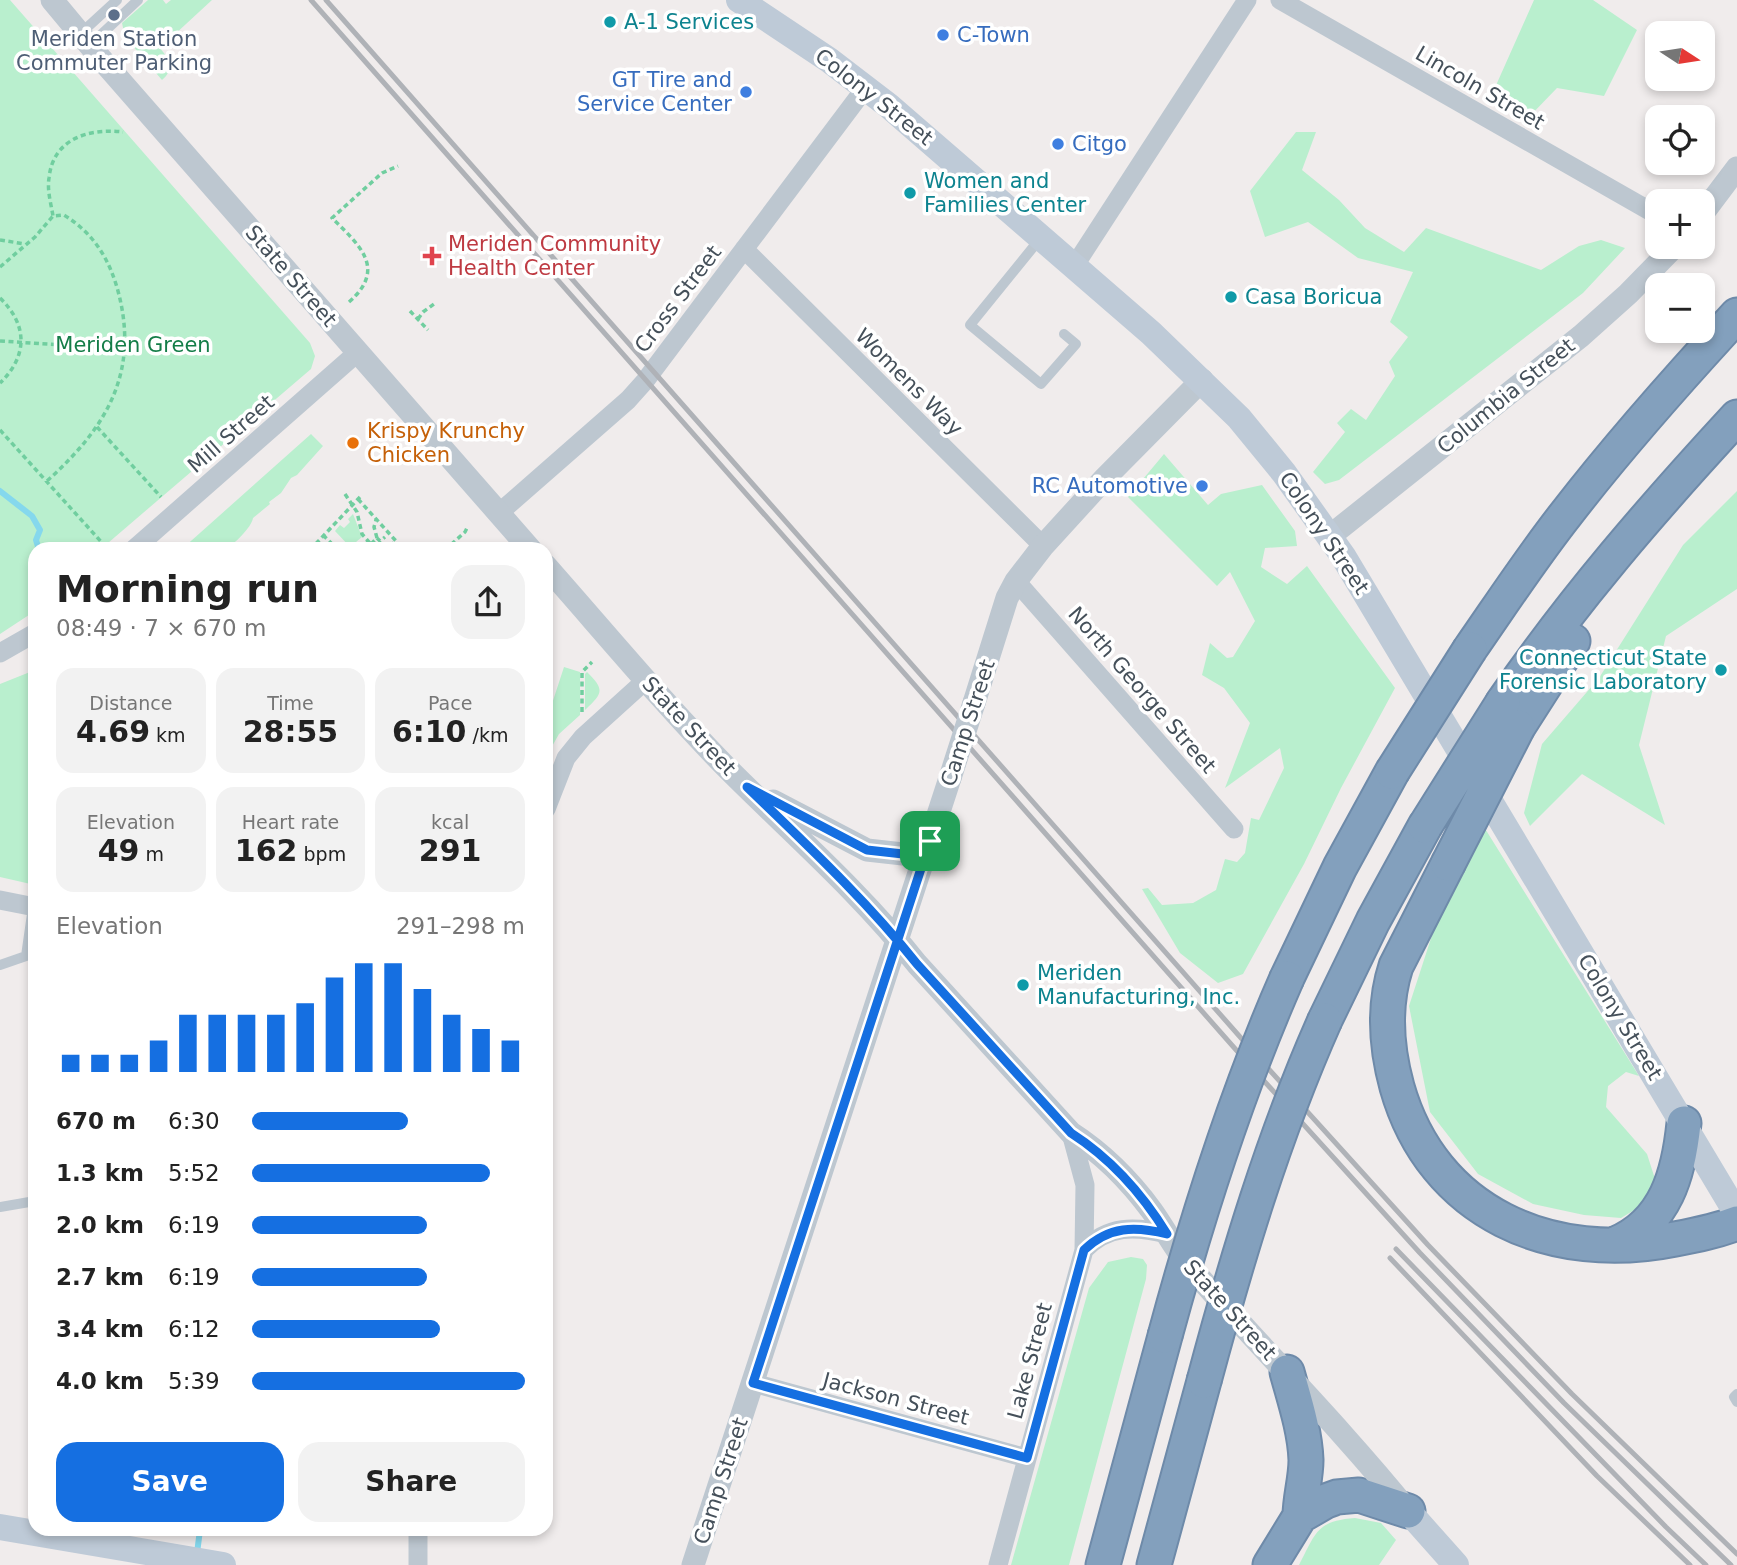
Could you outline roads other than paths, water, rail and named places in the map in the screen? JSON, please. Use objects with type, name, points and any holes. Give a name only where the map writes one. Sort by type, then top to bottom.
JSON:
[{"type":"highway","points":[[1103,1565],[1192,1236],[1223,1139],[1287,978],[1340,867],[1392,772],[1470,649],[1544,543],[1648,414],[1737,315]]},
{"type":"highway","points":[[1737,417],[1636,530],[1567,613],[1511,715],[1448,864],[1396,966],[1387,1018],[1390,1057],[1409,1120],[1422,1146],[1439,1170],[1468,1198],[1494,1216],[1524,1231],[1552,1240],[1612,1245],[1669,1240],[1719,1230],[1737,1223]]},
{"type":"highway","points":[[1154,1565],[1236,1262],[1263,1176],[1325,1020],[1373,921],[1425,826],[1511,715]]},
{"type":"highway","points":[[1612,1245],[1642,1228],[1665,1201],[1678,1164],[1684,1123]]},
{"type":"highway","points":[[1270,1565],[1300,1516],[1305,1475],[1305,1451],[1287,1373]]},
{"type":"highway","points":[[1300,1516],[1326,1501],[1350,1495],[1370,1498],[1408,1511]]},
{"type":"main road","name":"Colony Street","points":[[739,0],[866,87],[1075,265],[1202,380],[1249,429],[1330,536],[1737,1214]]},
{"type":"main road","name":"State Street","points":[[1408,1511],[1456,1565]]},
{"type":"main road","points":[[0,1527],[28,1532]]},
{"type":"main road","points":[[53,1536],[218,1564]]},
{"type":"street","name":"State Street","points":[[52,0],[524,542]]},
{"type":"street","points":[[1075,265],[1247,0]]},
{"type":"street","name":"Lincoln Street","points":[[1280,0],[1645,208]]},
{"type":"street","name":"Cross Street","points":[[499,513],[628,400],[645,381],[866,87]]},
{"type":"street","points":[[1715,197],[1737,168]]},
{"type":"street","name":"Womens Way","points":[[744,249],[1043,546]]},
{"type":"street","name":"Columbia Street","points":[[1330,536],[1581,336],[1662,259]]},
{"type":"street","name":"Mill Street","points":[[142,542],[358,352]]},
{"type":"street","name":"Camp Street","points":[[693,1565],[1007,598],[1016,580],[1043,546],[1105,478],[1202,380]]},
{"type":"street","name":"State Street","points":[[553,574],[646,680],[747,787],[834,871],[898,939],[917,964],[1071,1133],[1101,1155],[1121,1176],[1147,1205],[1189,1266],[1329,1417],[1408,1511]]},
{"type":"street","name":"North George Street","points":[[1016,580],[1234,829]]},
{"type":"street","points":[[0,653],[28,638]]},
{"type":"street","points":[[553,790],[566,758],[583,737],[646,680]]},
{"type":"street","points":[[747,787],[867,850],[903,854],[930,841]]},
{"type":"street","points":[[0,900],[28,906]]},
{"type":"street","name":"Lake Street","points":[[998,1565],[1084,1250],[1084,1185],[1071,1133]]},
{"type":"street","points":[[1084,1250],[1098,1238],[1117,1229],[1139,1228],[1167,1234]]},
{"type":"street","name":"Jackson Street","points":[[753,1383],[1027,1458]]},
{"type":"street","points":[[418,1536],[418,1565]]},
{"type":"lane","points":[[85,39],[117,0]]},
{"type":"lane","points":[[85,39],[138,0]]},
{"type":"lane","points":[[1042,237],[1007,286],[970,325],[1041,384],[1076,344],[1064,334]]},
{"type":"lane","points":[[0,965],[26,956],[28,944]]},
{"type":"lane","points":[[0,1207],[28,1202]]},
{"type":"lane","points":[[1737,1394],[1734,1397],[1737,1402]]},
{"type":"waterway","points":[[0,491],[32,516],[40,530],[37,542]]},
{"type":"waterway","points":[[197,1553],[199,1536]]},
{"type":"railway","points":[[311,0],[1245,1060],[1420,1253],[1564,1403],[1731,1565]]},
{"type":"railway","points":[[326,0],[1256,1055],[1428,1245],[1572,1394],[1737,1554]]},
{"type":"railway","points":[[1396,1249],[1706,1565]]},
{"type":"railway","points":[[1390,1258],[1597,1476],[1690,1565]]},
{"type":"place","name":"Meriden Station Commuter Parking","points":[[114,15]]},
{"type":"place","name":"A-1 Services","points":[[610,22]]},
{"type":"place","name":"C-Town","points":[[943,35]]},
{"type":"place","name":"GT Tire and Service Center","points":[[746,92]]},
{"type":"place","name":"Citgo","points":[[1058,144]]},
{"type":"place","name":"Women and Families Center","points":[[910,193]]},
{"type":"place","name":"Meriden Community Health Center","points":[[432,256]]},
{"type":"place","name":"Casa Boricua","points":[[1231,297]]},
{"type":"place","name":"Krispy Krunchy Chicken","points":[[353,443]]},
{"type":"place","name":"RC Automotive","points":[[1202,486]]},
{"type":"place","name":"Connecticut State Forensic Laboratory","points":[[1721,670]]},
{"type":"place","name":"Meriden Manufacturing, Inc.","points":[[1023,985]]},
{"type":"park label","name":"Meriden Green","points":[[133,345]]}]
